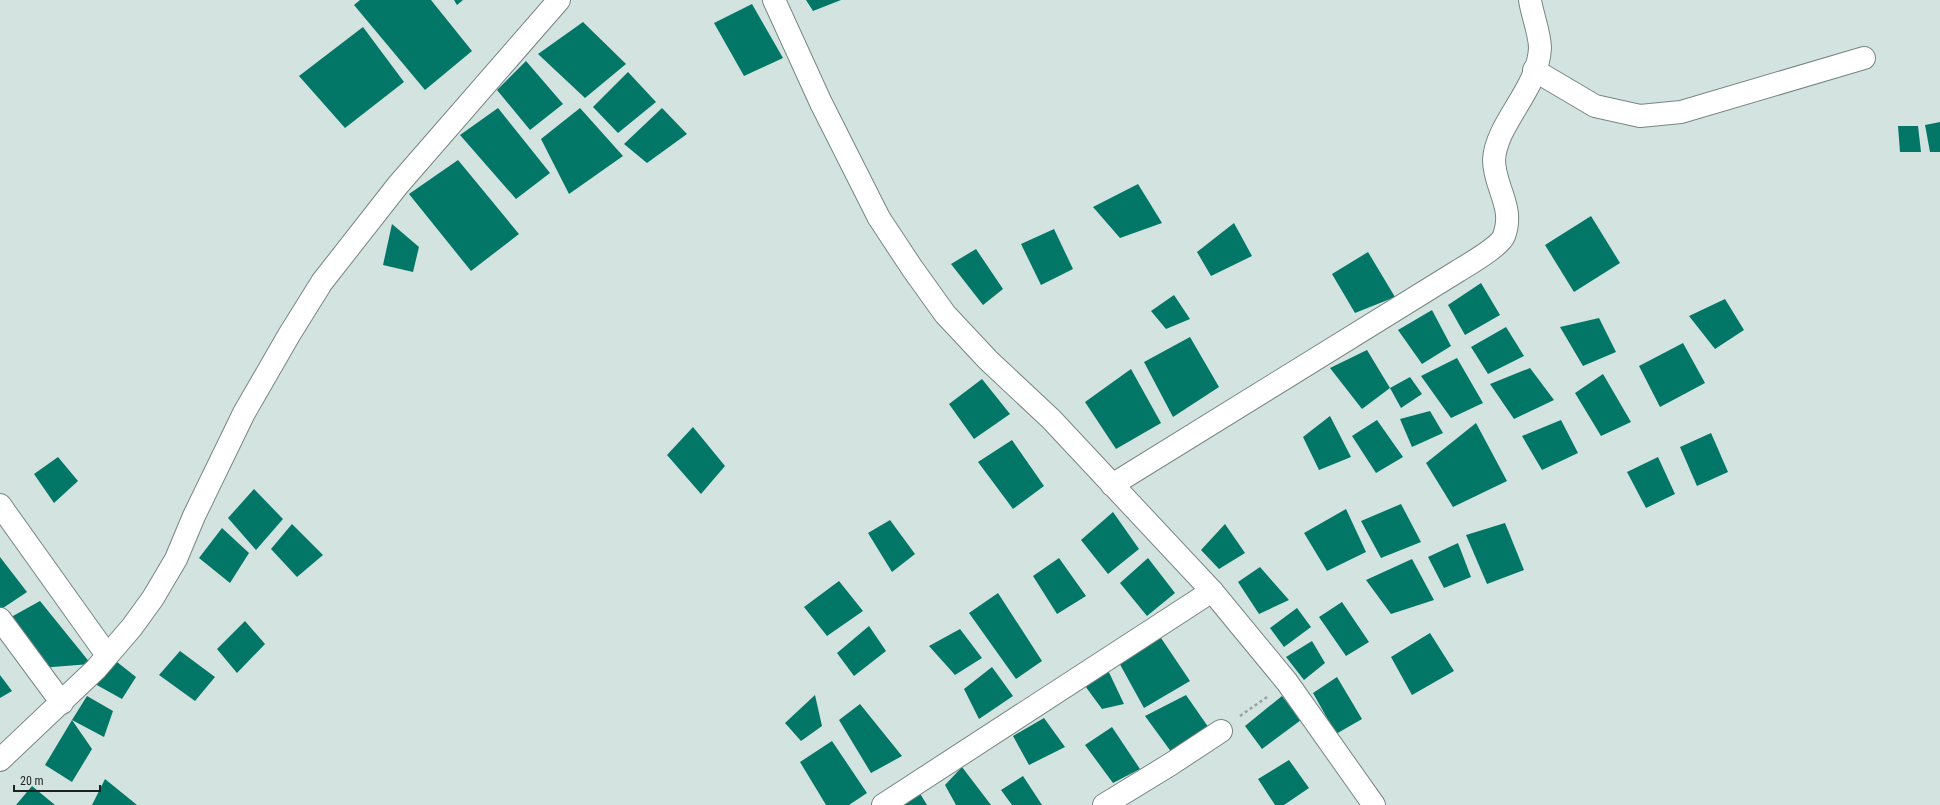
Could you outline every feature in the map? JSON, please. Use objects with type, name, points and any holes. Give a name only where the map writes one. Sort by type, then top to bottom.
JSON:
[{"type":"street","points":[[0,760],[62,703],[132,627],[153,598],[176,559],[194,516],[244,413],[289,335],[322,282],[398,185],[559,0]]},
{"type":"street","points":[[774,0],[821,103],[879,218],[945,314],[983,354],[1050,419],[1212,591],[1287,682],[1374,805]]},
{"type":"street","points":[[1112,485],[1458,271],[1488,251],[1503,238],[1508,217],[1494,160],[1501,134],[1528,88],[1540,48],[1530,0]]},
{"type":"street","points":[[1534,70],[1595,106],[1640,116],[1681,112],[1864,58]]},
{"type":"street","points":[[0,505],[107,655]]},
{"type":"street","points":[[883,805],[1212,591]]},
{"type":"street","points":[[0,619],[62,703]]},
{"type":"street","points":[[1104,805],[1171,764],[1220,731]]},
{"type":"path","points":[[1220,731],[1287,682]]},
{"type":"building","points":[[360,0],[431,0],[472,51],[425,90],[354,5]]},
{"type":"building","points":[[454,0],[463,0],[457,5]]},
{"type":"building","points":[[806,0],[841,0],[813,11]]},
{"type":"building","points":[[752,4],[783,58],[744,76],[714,23]]},
{"type":"building","points":[[583,22],[626,64],[585,98],[538,54]]},
{"type":"building","points":[[363,27],[404,82],[345,128],[299,76]]},
{"type":"building","points":[[526,61],[563,104],[530,130],[497,90]]},
{"type":"building","points":[[628,72],[656,102],[618,133],[593,107]]},
{"type":"building","points":[[498,108],[550,173],[516,199],[460,135]]},
{"type":"building","points":[[580,108],[623,156],[569,194],[541,139]]},
{"type":"building","points":[[662,108],[687,134],[647,163],[624,144]]},
{"type":"building","points":[[1940,122],[1940,152],[1930,152],[1925,125]]},
{"type":"building","points":[[1898,126],[1918,126],[1921,152],[1900,152]]},
{"type":"building","points":[[458,160],[519,234],[471,271],[409,194]]},
{"type":"building","points":[[1138,184],[1162,223],[1120,238],[1093,207]]},
{"type":"building","points":[[1591,216],[1620,263],[1574,292],[1545,245]]},
{"type":"building","points":[[1234,223],[1252,256],[1211,276],[1197,252]]},
{"type":"building","points":[[392,224],[419,247],[413,272],[383,265]]},
{"type":"building","points":[[1054,229],[1073,269],[1041,285],[1021,244]]},
{"type":"building","points":[[976,249],[1003,289],[983,305],[951,264]]},
{"type":"building","points":[[1368,252],[1395,297],[1355,313],[1332,274]]},
{"type":"building","points":[[1481,283],[1500,315],[1465,335],[1448,305]]},
{"type":"building","points":[[1174,295],[1190,319],[1166,329],[1151,311]]},
{"type":"building","points":[[1725,299],[1744,330],[1715,349],[1689,316]]},
{"type":"building","points":[[1432,310],[1451,346],[1422,364],[1398,330]]},
{"type":"building","points":[[1599,318],[1616,352],[1583,366],[1560,327]]},
{"type":"building","points":[[1506,327],[1524,356],[1488,374],[1471,347]]},
{"type":"building","points":[[1190,337],[1219,387],[1173,417],[1144,362]]},
{"type":"building","points":[[1683,343],[1705,383],[1660,407],[1639,366]]},
{"type":"building","points":[[1367,350],[1390,388],[1362,409],[1330,368]]},
{"type":"building","points":[[1457,358],[1483,403],[1451,418],[1421,376]]},
{"type":"building","points":[[1530,368],[1554,400],[1514,419],[1490,384]]},
{"type":"building","points":[[1131,369],[1161,423],[1116,449],[1085,402]]},
{"type":"building","points":[[1603,374],[1631,422],[1601,436],[1575,393]]},
{"type":"building","points":[[1410,377],[1422,394],[1401,408],[1390,388]]},
{"type":"building","points":[[982,379],[1010,414],[974,439],[949,404]]},
{"type":"building","points":[[1430,411],[1443,433],[1412,447],[1400,419]]},
{"type":"building","points":[[1330,416],[1351,457],[1319,470],[1303,437]]},
{"type":"building","points":[[1377,420],[1403,457],[1376,473],[1352,436]]},
{"type":"building","points":[[1561,420],[1578,453],[1542,470],[1522,436]]},
{"type":"building","points":[[1476,423],[1507,481],[1453,507],[1426,463]]},
{"type":"building","points":[[693,427],[725,466],[701,494],[667,455]]},
{"type":"building","points":[[1711,433],[1728,472],[1697,486],[1680,447]]},
{"type":"building","points":[[1012,440],[1044,486],[1013,509],[978,462]]},
{"type":"building","points":[[58,457],[78,481],[54,503],[34,474]]},
{"type":"building","points":[[1658,457],[1675,494],[1646,508],[1627,472]]},
{"type":"building","points":[[254,489],[283,519],[256,550],[228,518]]},
{"type":"building","points":[[1401,504],[1421,542],[1381,558],[1361,521]]},
{"type":"building","points":[[1346,509],[1366,552],[1327,571],[1304,533]]},
{"type":"building","points":[[1113,512],[1139,549],[1108,574],[1081,540]]},
{"type":"building","points":[[890,520],[915,554],[892,572],[868,533]]},
{"type":"building","points":[[1505,523],[1524,570],[1487,584],[1466,535]]},
{"type":"building","points":[[292,524],[323,555],[297,577],[271,549]]},
{"type":"building","points":[[1225,524],[1245,553],[1219,569],[1201,550]]},
{"type":"building","points":[[222,528],[249,553],[230,583],[199,558]]},
{"type":"building","points":[[1458,543],[1471,577],[1444,588],[1428,557]]},
{"type":"building","points":[[0,557],[27,592],[0,610]]},
{"type":"building","points":[[1059,558],[1086,596],[1057,614],[1033,576]]},
{"type":"building","points":[[1148,558],[1175,593],[1147,616],[1120,583]]},
{"type":"building","points":[[1412,559],[1434,600],[1391,614],[1366,580]]},
{"type":"building","points":[[1260,567],[1289,600],[1259,614],[1238,582]]},
{"type":"building","points":[[839,581],[863,611],[827,636],[804,607]]},
{"type":"building","points":[[998,593],[1042,661],[1016,679],[969,613]]},
{"type":"building","points":[[40,601],[91,664],[39,668],[4,621]]},
{"type":"building","points":[[1342,602],[1369,642],[1346,656],[1319,617]]},
{"type":"building","points":[[1297,608],[1311,627],[1284,647],[1270,628]]},
{"type":"building","points":[[245,621],[265,644],[237,673],[217,649]]},
{"type":"building","points":[[869,626],[886,651],[854,676],[837,653]]},
{"type":"building","points":[[960,629],[982,658],[955,675],[929,646]]},
{"type":"building","points":[[1430,633],[1454,671],[1412,695],[1391,657]]},
{"type":"building","points":[[1159,635],[1190,681],[1144,708],[1117,659]]},
{"type":"building","points":[[1312,641],[1325,663],[1304,680],[1286,657]]},
{"type":"building","points":[[180,651],[215,677],[195,701],[159,675]]},
{"type":"building","points":[[112,658],[136,677],[122,699],[95,684]]},
{"type":"building","points":[[1106,666],[1124,704],[1102,709],[1080,679]]},
{"type":"building","points":[[992,667],[1013,696],[979,719],[964,689]]},
{"type":"building","points":[[0,675],[12,691],[0,698]]},
{"type":"building","points":[[1337,677],[1362,719],[1336,734],[1313,693]]},
{"type":"building","points":[[815,695],[822,726],[801,741],[785,723]]},
{"type":"building","points":[[1186,695],[1211,731],[1172,753],[1145,716]]},
{"type":"building","points":[[87,696],[113,711],[104,737],[72,720]]},
{"type":"building","points":[[1282,696],[1301,720],[1262,749],[1245,726]]},
{"type":"building","points":[[860,704],[902,756],[871,773],[839,720]]},
{"type":"building","points":[[1044,718],[1065,747],[1029,765],[1013,736]]},
{"type":"building","points":[[72,720],[92,749],[72,782],[45,765]]},
{"type":"building","points":[[1112,727],[1140,769],[1113,783],[1085,745]]},
{"type":"building","points":[[832,741],[867,793],[849,805],[826,805],[800,762]]},
{"type":"building","points":[[1289,760],[1309,788],[1284,805],[1275,805],[1258,779]]},
{"type":"building","points":[[962,767],[991,805],[956,805],[945,785]]},
{"type":"building","points":[[1023,776],[1042,805],[1012,805],[1001,790]]},
{"type":"building","points":[[105,779],[137,805],[92,805]]},
{"type":"building","points":[[32,786],[55,805],[16,805]]},
{"type":"building","points":[[916,787],[927,805],[889,805]]}]
